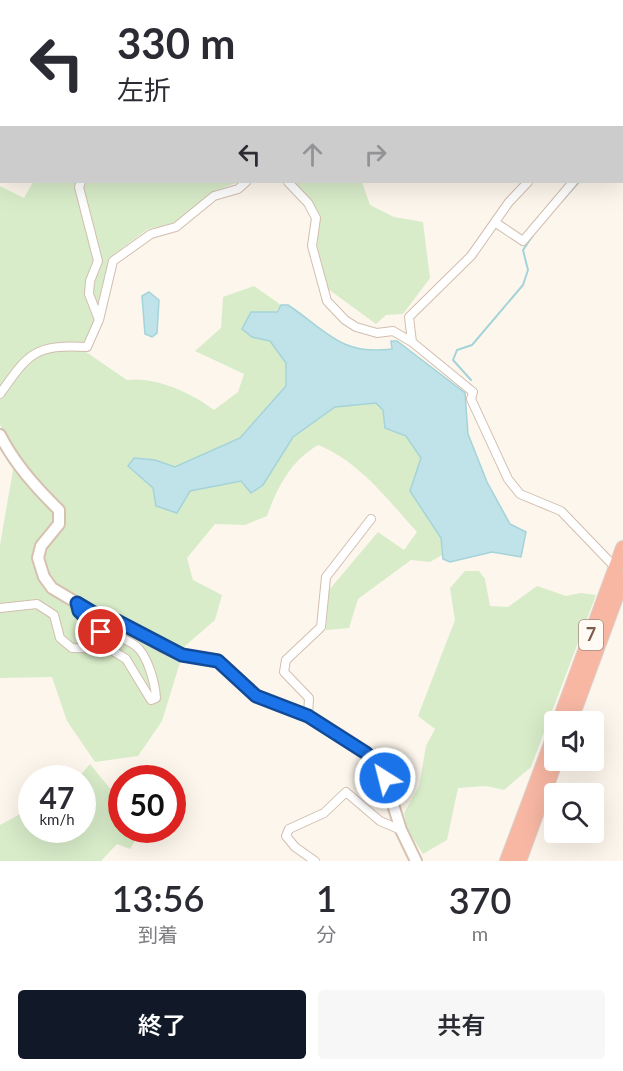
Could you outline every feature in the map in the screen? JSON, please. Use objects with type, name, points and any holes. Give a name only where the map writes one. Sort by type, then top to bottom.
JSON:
[{"type":"highway","name":"7","points":[[563,711],[623,548]]},
{"type":"highway","name":"7","points":[[574,711],[623,578]]},
{"type":"highway","points":[[507,861],[544,762]]},
{"type":"highway","points":[[519,861],[551,771]]},
{"type":"main road","points":[[0,435],[9,453],[40,493],[58,510],[59,524],[41,546],[38,558],[44,577],[52,588],[97,615],[117,621],[182,655],[218,661],[256,696],[308,716],[375,762],[385,778],[401,830],[416,861]]},
{"type":"street","points":[[81,183],[79,187],[98,261],[90,281],[89,294],[99,320]]},
{"type":"street","points":[[0,394],[26,358],[45,349],[87,347],[99,320],[113,261],[151,234],[176,227],[214,196],[238,189],[245,183]]},
{"type":"street","points":[[289,183],[308,203],[316,218],[312,246],[327,301],[345,320],[356,327],[376,333],[393,331],[411,342],[473,392],[471,399],[508,479],[520,494],[561,511],[611,563]]},
{"type":"street","points":[[411,342],[409,317],[471,256],[509,202],[527,183]]},
{"type":"street","points":[[496,223],[524,241],[572,183]]},
{"type":"street","points":[[308,716],[309,698],[284,672],[286,660],[321,627],[326,577],[371,519]]},
{"type":"street","points":[[0,608],[37,604],[54,615],[60,638],[72,648],[110,649],[126,659],[151,700],[156,698],[144,654],[134,645],[101,632],[79,611],[77,603]]},
{"type":"street","points":[[315,861],[295,847],[286,836],[289,829],[324,813],[346,792],[380,821],[401,830]]},
{"type":"green space","points":[[32,183],[236,183],[214,191],[175,223],[148,229],[109,258],[94,320],[83,350],[127,380],[138,379],[173,387],[214,410],[238,392],[244,374],[195,351],[221,328],[223,297],[254,286],[281,305],[252,337],[269,340],[286,363],[286,386],[240,438],[175,467],[155,460],[128,466],[153,488],[190,491],[241,481],[251,492],[263,485],[293,437],[335,407],[376,403],[383,410],[385,428],[406,436],[421,458],[410,491],[441,538],[442,555],[430,562],[411,560],[358,599],[349,628],[326,630],[329,590],[378,532],[404,550],[417,532],[384,495],[347,461],[318,445],[308,452],[286,476],[267,516],[245,525],[215,524],[187,558],[193,580],[222,595],[215,620],[185,646],[162,721],[138,756],[95,762],[67,721],[52,677],[0,678],[0,545],[14,464],[0,424],[0,186],[24,198]]},
{"type":"green space","points":[[295,183],[362,183],[370,205],[394,217],[423,222],[430,278],[403,314],[386,315],[376,324],[328,289],[317,245],[320,217],[311,200]]},
{"type":"green space","points":[[465,571],[479,571],[485,579],[490,606],[508,607],[537,586],[566,596],[581,593],[596,595],[552,711],[544,711],[544,733],[531,767],[504,790],[486,786],[458,788],[447,840],[423,854],[407,829],[404,813],[419,786],[426,746],[435,729],[418,716],[455,620],[450,588]]},
{"type":"green space","points":[[96,771],[108,786],[108,843],[134,843],[130,849],[117,844],[101,861],[0,861],[0,825],[18,815],[18,843],[96,843]]},
{"type":"water","points":[[149,292],[159,300],[157,333],[152,337],[145,334],[142,296]]},
{"type":"water","points":[[281,305],[288,305],[346,345],[359,349],[392,349],[391,341],[397,341],[465,393],[468,434],[487,482],[510,524],[526,532],[521,557],[492,552],[450,562],[443,559],[441,538],[410,491],[421,458],[406,436],[385,428],[383,410],[376,403],[335,407],[293,437],[263,485],[251,493],[241,481],[190,491],[177,513],[156,506],[153,488],[128,466],[134,458],[155,460],[175,467],[240,438],[286,386],[286,363],[270,341],[252,337],[242,329],[251,312],[277,312]]},
{"type":"waterway","points":[[561,202],[578,183]]},
{"type":"waterway","points":[[471,380],[453,360],[457,350],[472,345],[523,285],[528,270],[523,250],[536,231]]},
{"type":"route","points":[[101,632],[79,611],[77,603],[97,615],[126,625],[182,655],[218,661],[256,696],[308,716],[366,753],[385,778]]}]
